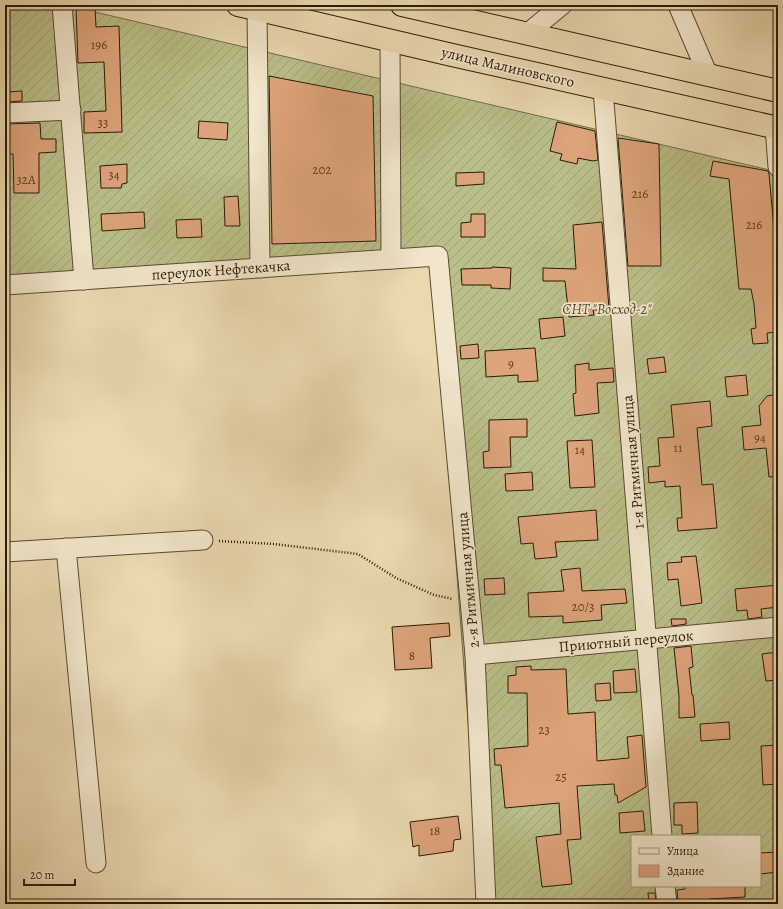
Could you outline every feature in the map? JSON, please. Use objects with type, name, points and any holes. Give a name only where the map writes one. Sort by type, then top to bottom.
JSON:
[{"type":"highway","points":[[402,5],[778,91]]},
{"type":"highway","name":"улица Малиновского","points":[[248,7],[777,127]]},
{"type":"street","points":[[62,5],[84,280]]},
{"type":"street","points":[[528,33],[562,5]]},
{"type":"street","points":[[678,5],[708,75]]},
{"type":"street","points":[[248,7],[260,268]]},
{"type":"street","points":[[390,40],[391,259]]},
{"type":"street","name":"1-я Ритмичная улица","points":[[603,88],[662,835]]},
{"type":"street","points":[[5,113],[71,110]]},
{"type":"street","points":[[777,127],[778,167]]},
{"type":"street","name":"переулок Нефтекачка","points":[[5,285],[438,256]]},
{"type":"street","name":"2-я Ритмичная улица","points":[[438,256],[475,655],[486,904]]},
{"type":"street","points":[[5,552],[203,540]]},
{"type":"street","points":[[66,548],[96,863]]},
{"type":"street","name":"Приютный переулок","points":[[475,655],[778,627]]},
{"type":"street","points":[[665,887],[667,904]]},
{"type":"path","points":[[203,540],[274,544],[358,554],[396,578],[434,594],[470,603]]},
{"type":"green space","name":"СНТ \"Восход-2\"","points":[[5,5],[65,5],[778,172],[778,904],[482,904],[433,261],[5,290]]},
{"type":"building","points":[[95,6],[96,27],[119,26],[122,132],[84,133],[84,112],[106,111],[104,62],[78,63],[76,7]]},
{"type":"building","points":[[269,76],[373,96],[376,241],[272,244]]},
{"type":"building","points":[[22,91],[22,101],[7,102],[6,92]]},
{"type":"building","points":[[199,121],[228,123],[227,140],[198,138]]},
{"type":"building","points":[[557,122],[595,131],[598,160],[593,161],[578,158],[577,164],[560,160],[562,154],[550,151]]},
{"type":"building","points":[[40,123],[41,139],[56,139],[56,152],[39,153],[39,193],[14,193],[13,154],[8,154],[7,124]]},
{"type":"building","points":[[618,138],[659,144],[661,266],[628,266]]},
{"type":"building","points":[[713,161],[768,171],[769,174],[778,273],[778,332],[767,333],[768,343],[753,344],[751,329],[756,328],[754,304],[751,289],[739,289],[729,179],[710,176]]},
{"type":"building","points":[[127,164],[127,183],[122,184],[121,188],[101,188],[100,166]]},
{"type":"building","points":[[484,172],[484,184],[456,186],[456,173]]},
{"type":"building","points":[[238,196],[240,226],[225,226],[224,197]]},
{"type":"building","points":[[144,212],[145,228],[102,231],[101,214]]},
{"type":"building","points":[[471,214],[485,214],[485,237],[461,237],[461,223],[471,222]]},
{"type":"building","points":[[201,219],[202,237],[177,238],[176,220]]},
{"type":"building","points":[[602,222],[609,308],[593,310],[594,315],[569,317],[565,281],[543,281],[543,268],[576,269],[573,225]]},
{"type":"building","points":[[492,267],[511,268],[510,289],[491,288],[491,285],[462,285],[461,269]]},
{"type":"building","points":[[563,317],[565,336],[541,339],[539,319]]},
{"type":"building","points":[[478,344],[479,358],[461,359],[460,346]]},
{"type":"building","points":[[535,348],[538,381],[518,382],[518,375],[486,377],[485,351]]},
{"type":"building","points":[[664,357],[666,372],[649,374],[647,359]]},
{"type":"building","points":[[589,363],[589,370],[613,368],[614,382],[597,383],[599,413],[575,416],[573,394],[576,393],[575,365]]},
{"type":"building","points":[[746,375],[748,395],[727,397],[725,377]]},
{"type":"building","points":[[778,394],[778,476],[769,477],[766,448],[744,450],[742,427],[761,425],[759,406],[767,396]]},
{"type":"building","points":[[710,401],[712,426],[697,428],[702,485],[713,484],[717,528],[678,531],[677,518],[682,518],[680,486],[665,487],[665,481],[649,483],[648,467],[660,466],[658,438],[674,437],[671,405]]},
{"type":"building","points":[[527,419],[527,437],[510,437],[511,467],[484,468],[483,452],[489,451],[489,420]]},
{"type":"building","points":[[592,440],[595,487],[570,488],[567,441]]},
{"type":"building","points":[[532,472],[533,490],[506,491],[505,474]]},
{"type":"building","points":[[596,510],[598,540],[555,542],[557,557],[535,559],[533,543],[521,544],[518,517]]},
{"type":"building","points":[[696,556],[702,603],[681,606],[678,579],[668,580],[667,563],[682,562],[681,557]]},
{"type":"building","points":[[580,568],[582,591],[625,589],[627,603],[601,605],[602,620],[563,623],[563,616],[529,617],[528,593],[564,591],[561,570]]},
{"type":"building","points":[[504,578],[505,594],[485,595],[484,579]]},
{"type":"building","points":[[778,585],[778,607],[761,609],[762,617],[748,619],[747,610],[737,611],[735,589]]},
{"type":"building","points":[[671,619],[686,619],[686,624],[672,626]]},
{"type":"building","points":[[449,623],[450,636],[430,638],[432,668],[395,670],[392,627]]},
{"type":"building","points":[[691,646],[693,667],[689,668],[695,717],[679,718],[679,696],[674,648]]},
{"type":"building","points":[[778,652],[778,680],[766,681],[762,654]]},
{"type":"building","points":[[531,666],[531,670],[566,669],[568,714],[595,712],[597,761],[629,758],[627,737],[642,735],[646,787],[618,803],[617,795],[615,795],[614,784],[577,786],[581,839],[567,840],[572,884],[542,887],[536,837],[561,834],[559,803],[505,808],[501,765],[495,765],[494,749],[528,746],[527,693],[508,693],[508,676],[516,675],[516,667]]},
{"type":"building","points":[[635,669],[637,692],[614,693],[613,671]]},
{"type":"building","points":[[610,683],[611,700],[596,701],[595,684]]},
{"type":"building","points":[[729,722],[730,739],[701,741],[700,724]]},
{"type":"building","points":[[778,745],[778,766],[776,766],[777,784],[763,785],[761,746]]},
{"type":"building","points":[[697,802],[698,833],[682,834],[682,825],[674,825],[674,803]]},
{"type":"building","points":[[643,811],[645,831],[620,833],[619,813]]},
{"type":"building","points":[[458,816],[461,839],[454,840],[453,851],[419,856],[419,845],[413,847],[410,822]]},
{"type":"building","points":[[778,852],[778,872],[761,874],[761,853]]},
{"type":"building","points":[[685,887],[745,887],[745,897],[709,899],[709,901],[678,903],[677,890],[685,889]]},
{"type":"building","points":[[648,893],[655,893],[656,904],[649,904]]}]
